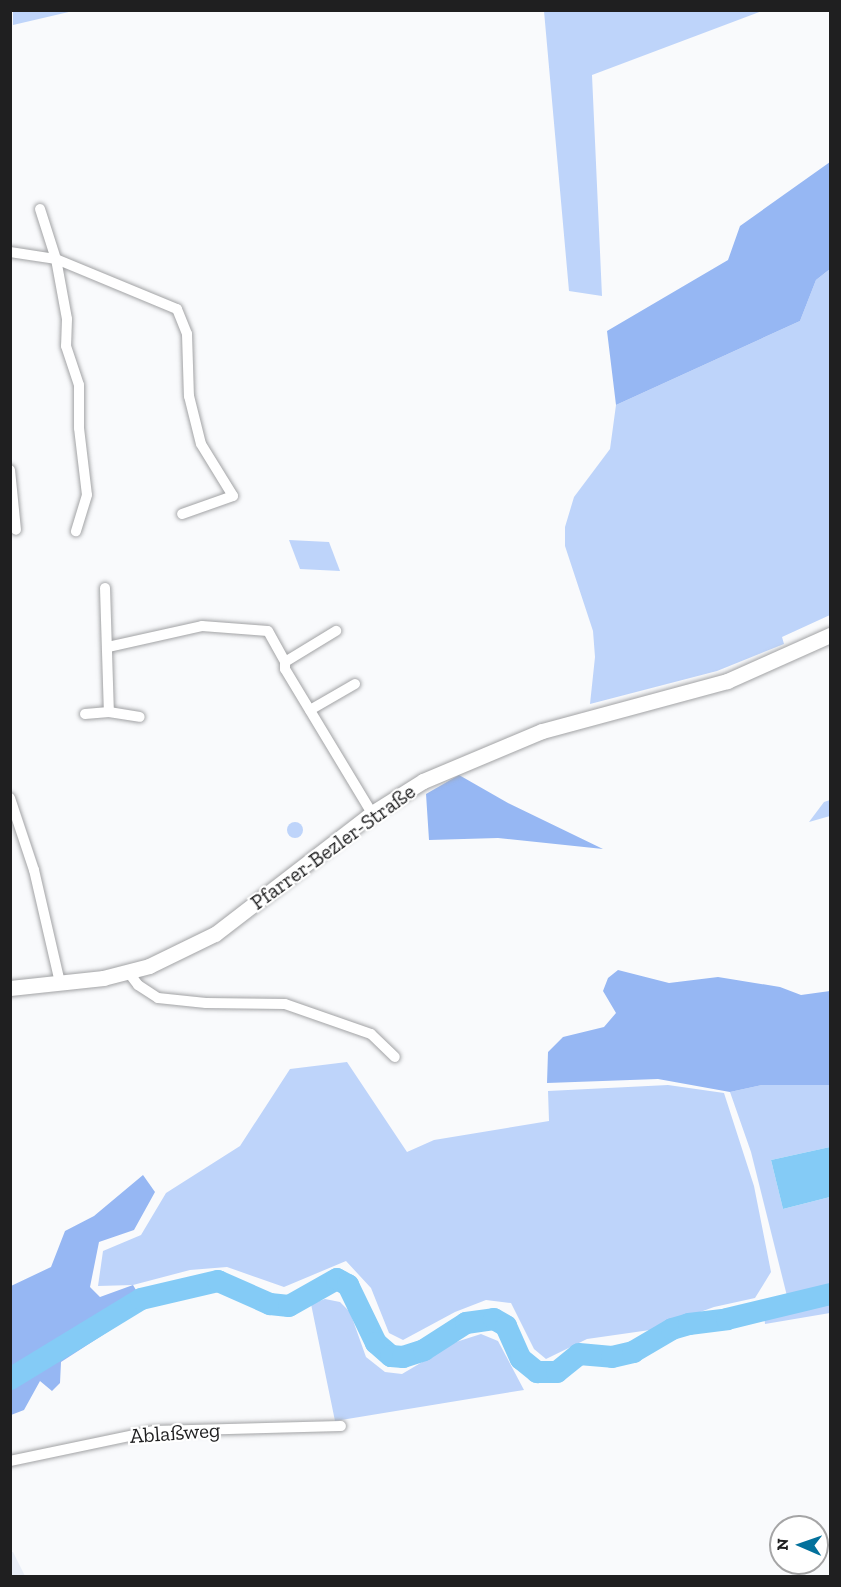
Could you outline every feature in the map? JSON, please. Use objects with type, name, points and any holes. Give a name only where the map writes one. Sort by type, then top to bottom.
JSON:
[{"type":"street","points":[[40,209],[56,259],[67,319],[66,346],[79,385],[79,428],[87,495],[76,531]]},
{"type":"street","points":[[10,252],[56,259],[177,309],[184,319],[186,368],[199,437],[233,496],[182,514]]},
{"type":"street","points":[[10,470],[16,530]]},
{"type":"street","points":[[105,588],[110,712]]},
{"type":"street","points":[[108,647],[215,627],[268,631],[285,662],[285,669],[372,813]]},
{"type":"street","points":[[285,662],[336,631]]},
{"type":"street","name":"Pfarrer-Bezler-Straße","points":[[10,988],[129,973],[215,934],[372,813],[427,779],[542,731],[727,681],[831,635]]},
{"type":"street","points":[[310,710],[355,684]]},
{"type":"street","points":[[86,714],[110,712],[140,717]]},
{"type":"street","points":[[10,798],[34,870],[60,983]]},
{"type":"street","points":[[129,973],[138,985],[158,998],[206,1003],[285,1004],[370,1034],[394,1057]]},
{"type":"street","name":"Ablaßweg","points":[[10,1461],[153,1431],[341,1426]]},
{"type":"shaded area","points":[[13,10],[73,11],[13,25]]},
{"type":"shaded area","points":[[544,11],[762,11],[592,75],[602,296],[569,291]]},
{"type":"shaded area","points":[[830,162],[830,269],[816,280],[800,321],[616,405],[607,331],[728,260],[740,226]]},
{"type":"shaded area","points":[[830,269],[830,615],[782,637],[784,644],[717,671],[590,704],[595,657],[593,631],[565,546],[565,527],[574,497],[610,449],[616,405],[800,321],[816,280]]},
{"type":"shaded area","points":[[289,540],[329,542],[340,571],[300,569]]},
{"type":"shaded area","points":[[459,775],[508,803],[603,849],[498,838],[429,840],[426,794]]},
{"type":"shaded area","points":[[830,800],[830,816],[809,822],[824,802]]},
{"type":"shaded area","points":[[295,822],[301,824],[303,830],[301,836],[295,838],[289,836],[287,830],[289,824]]},
{"type":"shaded area","points":[[618,970],[669,983],[718,977],[780,987],[801,995],[830,991],[830,1085],[762,1085],[730,1092],[658,1079],[547,1083],[548,1052],[563,1037],[604,1027],[616,1013],[603,991],[608,978]]},
{"type":"shaded area","points":[[347,1062],[407,1152],[434,1140],[549,1121],[548,1091],[668,1085],[724,1093],[754,1186],[771,1272],[755,1298],[714,1307],[650,1330],[587,1339],[546,1359],[534,1349],[511,1303],[486,1300],[455,1312],[403,1340],[389,1333],[371,1288],[346,1261],[284,1287],[227,1267],[190,1270],[133,1285],[98,1286],[103,1251],[141,1235],[166,1193],[240,1146],[290,1069]]},
{"type":"shaded area","points":[[815,1082],[830,1085],[830,1147],[771,1160],[783,1209],[830,1197],[830,1289],[788,1300],[751,1152],[730,1092],[762,1085]]},
{"type":"shaded area","points":[[830,1147],[830,1197],[783,1209],[771,1160]]},
{"type":"shaded area","points":[[143,1175],[155,1192],[134,1230],[99,1242],[90,1287],[100,1297],[133,1285],[146,1307],[61,1362],[60,1383],[52,1391],[40,1381],[24,1410],[11,1415],[11,1286],[51,1267],[65,1231],[94,1216]]},
{"type":"shaded area","points":[[325,1299],[340,1302],[350,1312],[366,1357],[385,1372],[402,1374],[456,1342],[481,1334],[498,1341],[524,1390],[335,1421],[311,1304]]},
{"type":"shaded area","points":[[830,1301],[830,1313],[765,1324],[764,1314]]},
{"type":"shaded area","points":[[11,1552],[13,1552],[25,1576],[11,1576]]},
{"type":"waterway","points":[[10,1379],[141,1299],[218,1281],[270,1304],[289,1306],[337,1279],[348,1285],[376,1343],[391,1356],[403,1357],[424,1350],[466,1323],[494,1319],[506,1326],[521,1359],[537,1372],[557,1372],[579,1354],[612,1357],[633,1352],[672,1329],[689,1324],[727,1319],[830,1294]]}]
